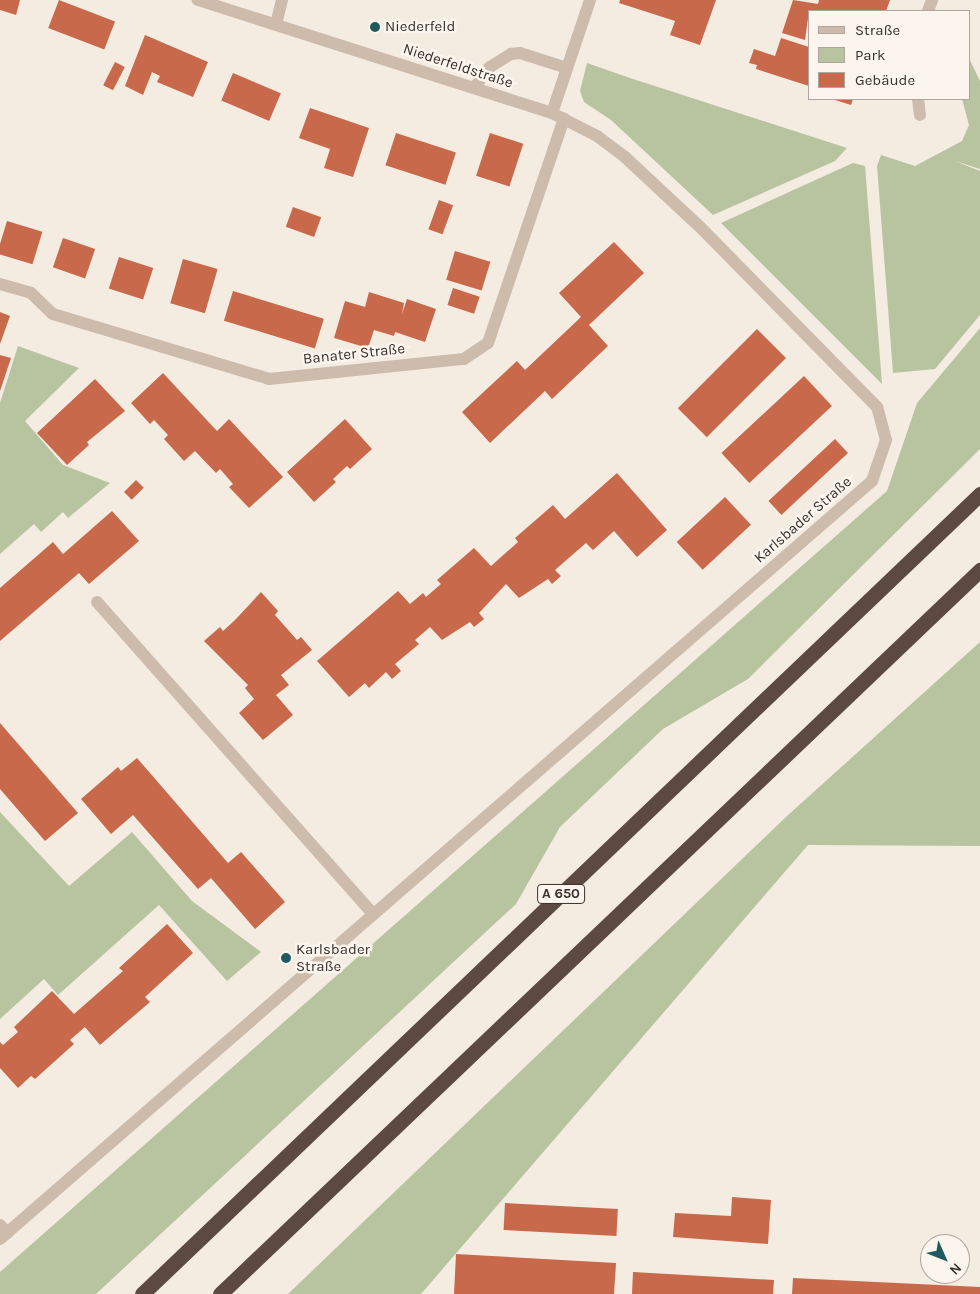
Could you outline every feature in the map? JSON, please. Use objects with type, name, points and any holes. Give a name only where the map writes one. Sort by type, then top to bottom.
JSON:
[{"type":"highway","name":"A 650","points":[[142,1294],[980,494]]},
{"type":"highway","points":[[220,1294],[980,570]]},
{"type":"street","name":"Niederfeldstraße","points":[[198,0],[564,118]]},
{"type":"street","points":[[276,24],[282,0]]},
{"type":"street","points":[[552,113],[590,0]]},
{"type":"street","points":[[474,88],[490,67],[511,54],[520,53],[567,68]]},
{"type":"street","points":[[918,100],[920,115]]},
{"type":"street","name":"Banater Straße","points":[[0,284],[31,293],[53,314],[269,379],[464,359],[488,343],[564,118]]},
{"type":"street","name":"Karlsbader Straße","points":[[2,1232],[373,914],[872,481],[886,440],[877,407],[700,227],[626,157],[597,136],[564,118]]},
{"type":"street","points":[[97,602],[373,914]]},
{"type":"green space","points":[[970,60],[980,81],[980,169],[955,161],[980,171],[980,315],[935,369],[893,373],[877,166],[881,155],[915,166],[962,141],[969,125],[962,100],[970,100]]},
{"type":"green space","points":[[587,63],[847,148],[835,161],[713,215],[611,120],[584,102],[580,91]]},
{"type":"green space","points":[[853,163],[865,166],[882,384],[721,223]]},
{"type":"green space","points":[[980,328],[980,449],[748,679],[663,729],[560,827],[516,904],[96,1294],[0,1294],[0,1272],[887,491],[917,403]]},
{"type":"green space","points":[[18,346],[79,368],[25,421],[63,465],[110,483],[68,518],[63,512],[41,532],[34,524],[0,554],[0,403]]},
{"type":"green space","points":[[980,642],[980,846],[808,845],[421,1294],[288,1294],[787,816]]},
{"type":"green space","points":[[0,812],[69,886],[132,832],[192,901],[261,952],[227,981],[159,905],[58,995],[44,979],[0,1019]]},
{"type":"building","points":[[0,0],[20,0],[16,15],[0,10]]},
{"type":"building","points":[[59,0],[115,22],[104,50],[48,28]]},
{"type":"building","points":[[620,0],[716,0],[700,45],[670,35],[675,21],[619,3]]},
{"type":"building","points":[[793,0],[818,4],[819,0],[890,0],[886,10],[808,10],[805,40],[782,33]]},
{"type":"building","points":[[145,35],[208,62],[193,97],[157,82],[160,76],[152,72],[143,95],[125,86]]},
{"type":"building","points":[[781,38],[808,47],[808,86],[756,69],[757,65],[749,63],[754,49],[775,56]]},
{"type":"building","points":[[115,62],[125,67],[113,90],[103,85]]},
{"type":"building","points":[[233,73],[281,93],[269,121],[221,101]]},
{"type":"building","points":[[835,100],[853,100],[851,105]]},
{"type":"building","points":[[310,108],[369,128],[353,177],[324,168],[330,149],[299,138]]},
{"type":"building","points":[[396,133],[456,152],[445,185],[385,165]]},
{"type":"building","points":[[490,133],[523,144],[509,187],[476,176]]},
{"type":"building","points":[[439,200],[453,205],[442,234],[428,229]]},
{"type":"building","points":[[293,207],[321,217],[314,237],[286,227]]},
{"type":"building","points":[[7,221],[42,232],[32,264],[0,254],[0,244]]},
{"type":"building","points":[[63,238],[95,249],[85,278],[53,267]]},
{"type":"building","points":[[614,242],[644,273],[589,325],[608,346],[552,399],[545,391],[490,443],[462,412],[517,361],[525,370],[581,317],[559,293]]},
{"type":"building","points":[[455,251],[490,262],[482,291],[446,280]]},
{"type":"building","points":[[119,257],[153,268],[143,300],[109,288]]},
{"type":"building","points":[[183,259],[218,269],[205,313],[170,303]]},
{"type":"building","points":[[453,288],[480,297],[474,314],[447,305]]},
{"type":"building","points":[[233,291],[324,319],[315,348],[224,321]]},
{"type":"building","points":[[369,292],[404,303],[402,314],[407,299],[436,309],[425,342],[395,332],[394,336],[374,330],[368,348],[334,338],[345,301],[365,307]]},
{"type":"building","points":[[0,312],[10,316],[0,344]]},
{"type":"building","points":[[757,329],[786,358],[707,437],[678,408]]},
{"type":"building","points":[[0,355],[11,358],[0,391]]},
{"type":"building","points":[[163,373],[217,431],[229,419],[283,477],[249,508],[229,487],[233,484],[220,469],[216,473],[195,451],[184,461],[164,439],[168,435],[154,420],[150,424],[131,403]]},
{"type":"building","points":[[804,376],[832,406],[749,483],[721,453]]},
{"type":"building","points":[[95,379],[125,411],[87,442],[89,445],[67,465],[37,433]]},
{"type":"building","points":[[345,419],[372,449],[350,469],[347,466],[333,479],[336,482],[314,502],[287,472]]},
{"type":"building","points":[[835,439],[848,453],[781,515],[768,501]]},
{"type":"building","points":[[617,473],[667,530],[637,557],[614,531],[593,550],[586,543],[555,570],[561,576],[552,584],[548,579],[519,598],[506,584],[479,613],[484,619],[474,627],[470,622],[442,640],[430,627],[415,640],[419,644],[395,664],[401,671],[392,679],[386,672],[369,688],[365,683],[349,697],[317,661],[398,591],[410,604],[423,593],[426,597],[441,584],[437,580],[474,548],[491,566],[518,542],[515,538],[553,505],[565,519]]},
{"type":"building","points":[[136,480],[144,488],[132,500],[124,492]]},
{"type":"building","points":[[725,497],[751,525],[703,570],[677,542]]},
{"type":"building","points":[[112,511],[139,541],[89,584],[79,573],[0,641],[0,588],[53,542],[63,554]]},
{"type":"building","points":[[261,592],[278,611],[275,615],[282,623],[297,640],[301,637],[312,650],[281,675],[289,685],[276,695],[293,715],[263,740],[239,713],[254,699],[245,688],[248,685],[204,641],[220,627],[223,631]]},
{"type":"building","points":[[0,723],[78,813],[45,841],[0,789]]},
{"type":"building","points":[[137,758],[228,863],[241,852],[285,902],[255,929],[211,878],[198,889],[133,815],[111,834],[81,799],[118,767],[121,771]]},
{"type":"building","points":[[167,924],[193,953],[145,997],[150,1002],[100,1045],[85,1027],[70,1040],[74,1044],[35,1079],[31,1076],[18,1088],[0,1068],[0,1042],[3,1045],[18,1032],[14,1027],[52,991],[74,1014],[123,971],[119,968]]},
{"type":"building","points":[[732,1197],[771,1200],[768,1244],[673,1237],[675,1213],[731,1216]]},
{"type":"building","points":[[505,1203],[618,1209],[616,1236],[504,1230]]},
{"type":"building","points":[[456,1254],[616,1263],[614,1294],[454,1294]]},
{"type":"building","points":[[633,1272],[774,1280],[773,1294],[632,1294]]},
{"type":"building","points":[[793,1278],[980,1287],[980,1294],[792,1294]]},
{"type":"place","name":"Niederfeld","points":[[375,27]]},
{"type":"place","name":"Karlsbader Straße","points":[[286,958]]}]
